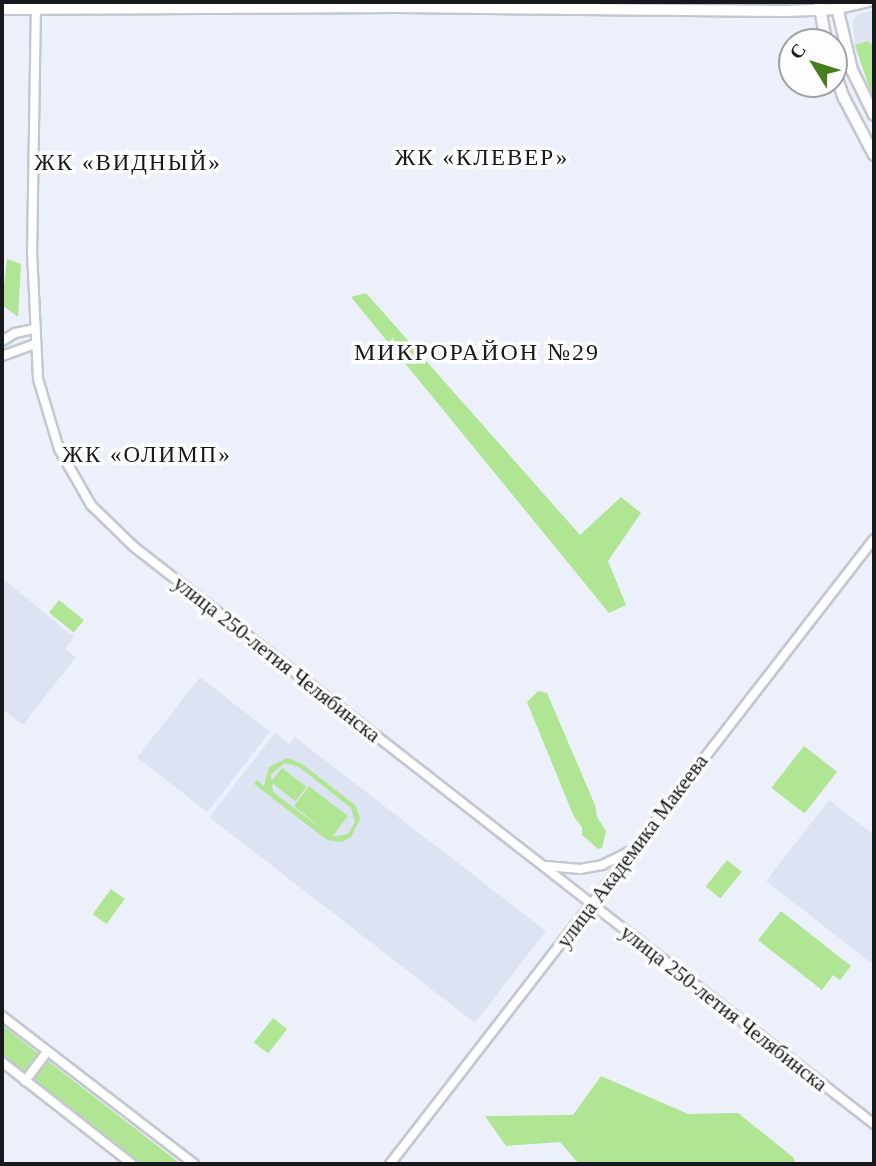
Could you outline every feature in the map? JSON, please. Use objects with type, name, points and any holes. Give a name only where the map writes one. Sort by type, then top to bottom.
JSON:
[{"type":"main road","points":[[2,9],[36,5],[837,5],[852,70],[874,116]]},
{"type":"main road","points":[[819,6],[823,28]]},
{"type":"main road","points":[[844,98],[874,155]]},
{"type":"street","points":[[837,5],[868,2]]},
{"type":"street","name":"улица 250-летия Челябинска","points":[[36,5],[32,251],[38,379],[59,449],[92,505],[114,531],[874,1124]]},
{"type":"street","points":[[2,341],[15,333],[34,329]]},
{"type":"street","points":[[2,356],[35,344]]},
{"type":"street","name":"улица Академика Макеева","points":[[390,1164],[874,539]]},
{"type":"street","points":[[543,865],[591,867],[633,850]]},
{"type":"street","points":[[2,1016],[194,1164]]},
{"type":"street","points":[[25,1081],[47,1052]]},
{"type":"street","points":[[2,1062],[132,1164]]},
{"type":"shaded area","points":[[874,10],[874,98],[855,48],[853,22],[857,15]]},
{"type":"shaded area","points":[[2,578],[74,637],[65,649],[76,657],[23,725],[2,709]]},
{"type":"shaded area","points":[[200,677],[270,732],[207,812],[137,757]]},
{"type":"shaded area","points":[[275,733],[289,744],[295,737],[546,931],[475,1023],[209,817]]},
{"type":"shaded area","points":[[829,800],[874,835],[874,965],[766,881]]},
{"type":"green space","points":[[868,41],[874,47],[874,94],[871,93],[855,45]]},
{"type":"green space","points":[[7,259],[21,264],[18,317],[2,305]]},
{"type":"green space","points":[[366,293],[580,535],[621,497],[641,513],[608,561],[626,605],[609,613],[351,297]]},
{"type":"green space","points":[[59,600],[84,620],[74,633],[49,612]]},
{"type":"green space","points":[[538,691],[547,693],[595,805],[597,817],[606,831],[602,848],[598,849],[582,835],[582,827],[574,817],[527,702]]},
{"type":"green space","points":[[804,746],[837,772],[804,814],[771,788]]},
{"type":"green space","points":[[287,758],[301,763],[355,805],[360,819],[351,837],[342,842],[327,840],[254,784],[257,780],[264,786],[269,767]],"holes":[[[285,763],[299,767],[351,808],[355,822],[348,834],[332,837],[348,816],[309,786],[294,806],[331,836],[273,792],[271,774]]]},
{"type":"green space","points":[[282,768],[306,787],[295,801],[271,782]]},
{"type":"green space","points":[[727,860],[742,872],[720,898],[706,886]]},
{"type":"green space","points":[[111,889],[125,899],[107,924],[93,914]]},
{"type":"green space","points":[[781,911],[851,966],[840,980],[833,975],[822,990],[758,940]]},
{"type":"green space","points":[[273,1018],[287,1029],[268,1054],[254,1042]]},
{"type":"green space","points":[[2,1025],[39,1054],[23,1074],[2,1057]]},
{"type":"green space","points":[[48,1061],[181,1164],[140,1164],[33,1081]]},
{"type":"green space","points":[[601,1076],[688,1114],[738,1113],[794,1158],[795,1164],[579,1164],[560,1142],[506,1146],[485,1116],[573,1115]]},
{"type":"district","name":"ЖК «КЛЕВЕР»","points":[[482,158]]},
{"type":"district","name":"ЖК «ВИДНЫЙ»","points":[[128,163]]},
{"type":"district","name":"МИКРОРАЙОН №29","points":[[477,353]]},
{"type":"district","name":"ЖК «ОЛИМП»","points":[[147,455]]}]
